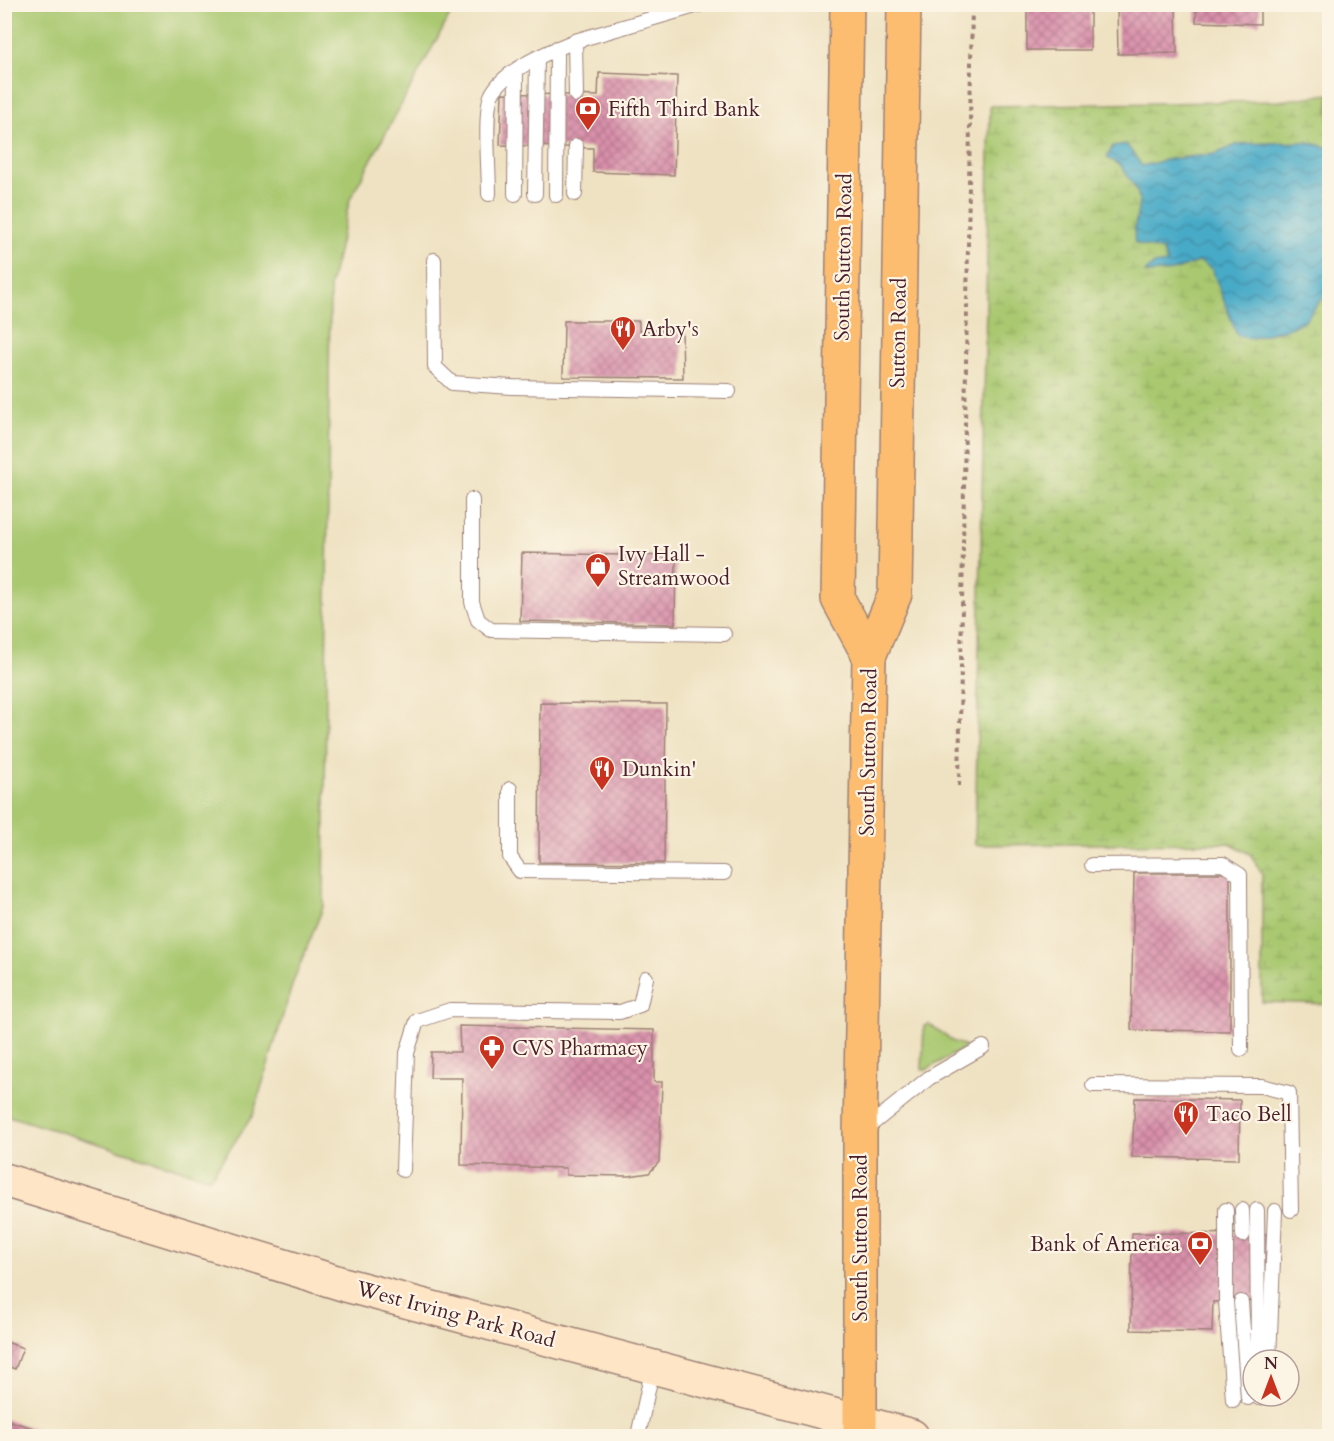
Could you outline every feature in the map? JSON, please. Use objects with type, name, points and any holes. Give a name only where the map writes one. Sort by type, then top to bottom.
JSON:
[{"type":"main road","name":"South Sutton Road","points":[[847,4],[838,599],[869,656],[860,1135],[860,1431]]},
{"type":"main road","name":"Sutton Road","points":[[869,656],[895,594],[904,4]]},
{"type":"main road","name":"West Irving Park Road","points":[[4,1180],[346,1285],[653,1367],[860,1431],[912,1437]]},
{"type":"lane","points":[[489,194],[491,97],[500,83],[537,58],[557,48],[702,4]]},
{"type":"lane","points":[[575,41],[576,95]]},
{"type":"lane","points":[[556,195],[557,48]]},
{"type":"lane","points":[[535,194],[537,58]]},
{"type":"lane","points":[[515,194],[516,71]]},
{"type":"lane","points":[[575,194],[576,146]]},
{"type":"lane","points":[[434,260],[435,367],[452,383],[512,387],[729,391]]},
{"type":"lane","points":[[472,500],[472,602],[478,620],[491,630],[724,634]]},
{"type":"lane","points":[[510,789],[510,857],[520,871],[724,873]]},
{"type":"lane","points":[[1092,865],[1222,864],[1240,875],[1241,1049]]},
{"type":"lane","points":[[403,1170],[407,1053],[417,1020],[450,1010],[620,1012],[640,1005],[646,978]]},
{"type":"lane","points":[[860,1135],[929,1078],[983,1047]]},
{"type":"lane","points":[[1093,1085],[1262,1086],[1289,1093],[1291,1210]]},
{"type":"lane","points":[[1226,1210],[1226,1301],[1233,1400]]},
{"type":"lane","points":[[1242,1210],[1243,1235]]},
{"type":"lane","points":[[1257,1210],[1258,1348]]},
{"type":"lane","points":[[1269,1348],[1275,1211]]},
{"type":"lane","points":[[1241,1302],[1250,1348]]},
{"type":"lane","points":[[638,1437],[653,1367]]},
{"type":"path","points":[[959,786],[972,4]]},
{"type":"green space","points":[[4,5],[464,5],[450,15],[350,199],[330,286],[324,905],[293,982],[253,1115],[210,1178],[5,1115]]},
{"type":"green space","points":[[1329,94],[1329,1004],[1262,1002],[1262,874],[1250,854],[1230,843],[975,845],[990,106],[1279,101]]},
{"type":"green space","points":[[929,1024],[954,1042],[964,1045],[964,1048],[926,1070],[922,1069],[924,1026]]},
{"type":"water","points":[[1308,142],[1329,148],[1329,290],[1305,320],[1292,327],[1250,339],[1237,335],[1212,269],[1200,261],[1173,271],[1145,273],[1154,264],[1167,264],[1163,251],[1135,243],[1138,194],[1121,165],[1107,158],[1113,146],[1126,144],[1142,166],[1170,159],[1215,154],[1239,144]]},
{"type":"building","points":[[1027,4],[1090,4],[1090,50],[1027,50]]},
{"type":"building","points":[[1117,4],[1176,4],[1177,53],[1118,54]]},
{"type":"building","points":[[1197,4],[1260,4],[1260,24],[1196,22]]},
{"type":"building","name":"Fifth Third Bank","points":[[599,73],[677,76],[674,175],[593,172],[593,148],[500,145],[502,93],[598,96]]},
{"type":"building","name":"Arby's","points":[[564,321],[639,321],[639,331],[682,330],[683,378],[563,377]]},
{"type":"building","name":"Ivy Hall - Streamwood","points":[[522,553],[676,556],[675,624],[520,621]]},
{"type":"building","name":"Dunkin'","points":[[540,703],[666,704],[664,863],[539,862]]},
{"type":"building","points":[[1134,873],[1230,873],[1230,1031],[1131,1030]]},
{"type":"building","name":"CVS Pharmacy","points":[[459,1026],[654,1030],[654,1082],[662,1082],[659,1162],[649,1173],[629,1176],[566,1175],[566,1168],[461,1165],[462,1078],[430,1078],[431,1052],[460,1052]]},
{"type":"building","name":"Taco Bell","points":[[1135,1098],[1240,1100],[1239,1159],[1132,1157]]},
{"type":"building","name":"Bank of America","points":[[1132,1233],[1271,1234],[1267,1300],[1213,1302],[1212,1332],[1131,1330]]},
{"type":"building","points":[[4,1341],[23,1348],[15,1369],[4,1365]]},
{"type":"building","points":[[4,1419],[58,1436],[4,1436]]},
{"type":"place","name":"Fifth Third Bank","points":[[588,132]]},
{"type":"place","name":"Arby's","points":[[623,352]]},
{"type":"place","name":"Ivy Hall - Streamwood","points":[[598,589]]},
{"type":"place","name":"Dunkin'","points":[[602,792]]},
{"type":"place","name":"CVS Pharmacy","points":[[492,1071]]},
{"type":"place","name":"Taco Bell","points":[[1186,1137]]},
{"type":"place","name":"Bank of America","points":[[1200,1267]]}]
